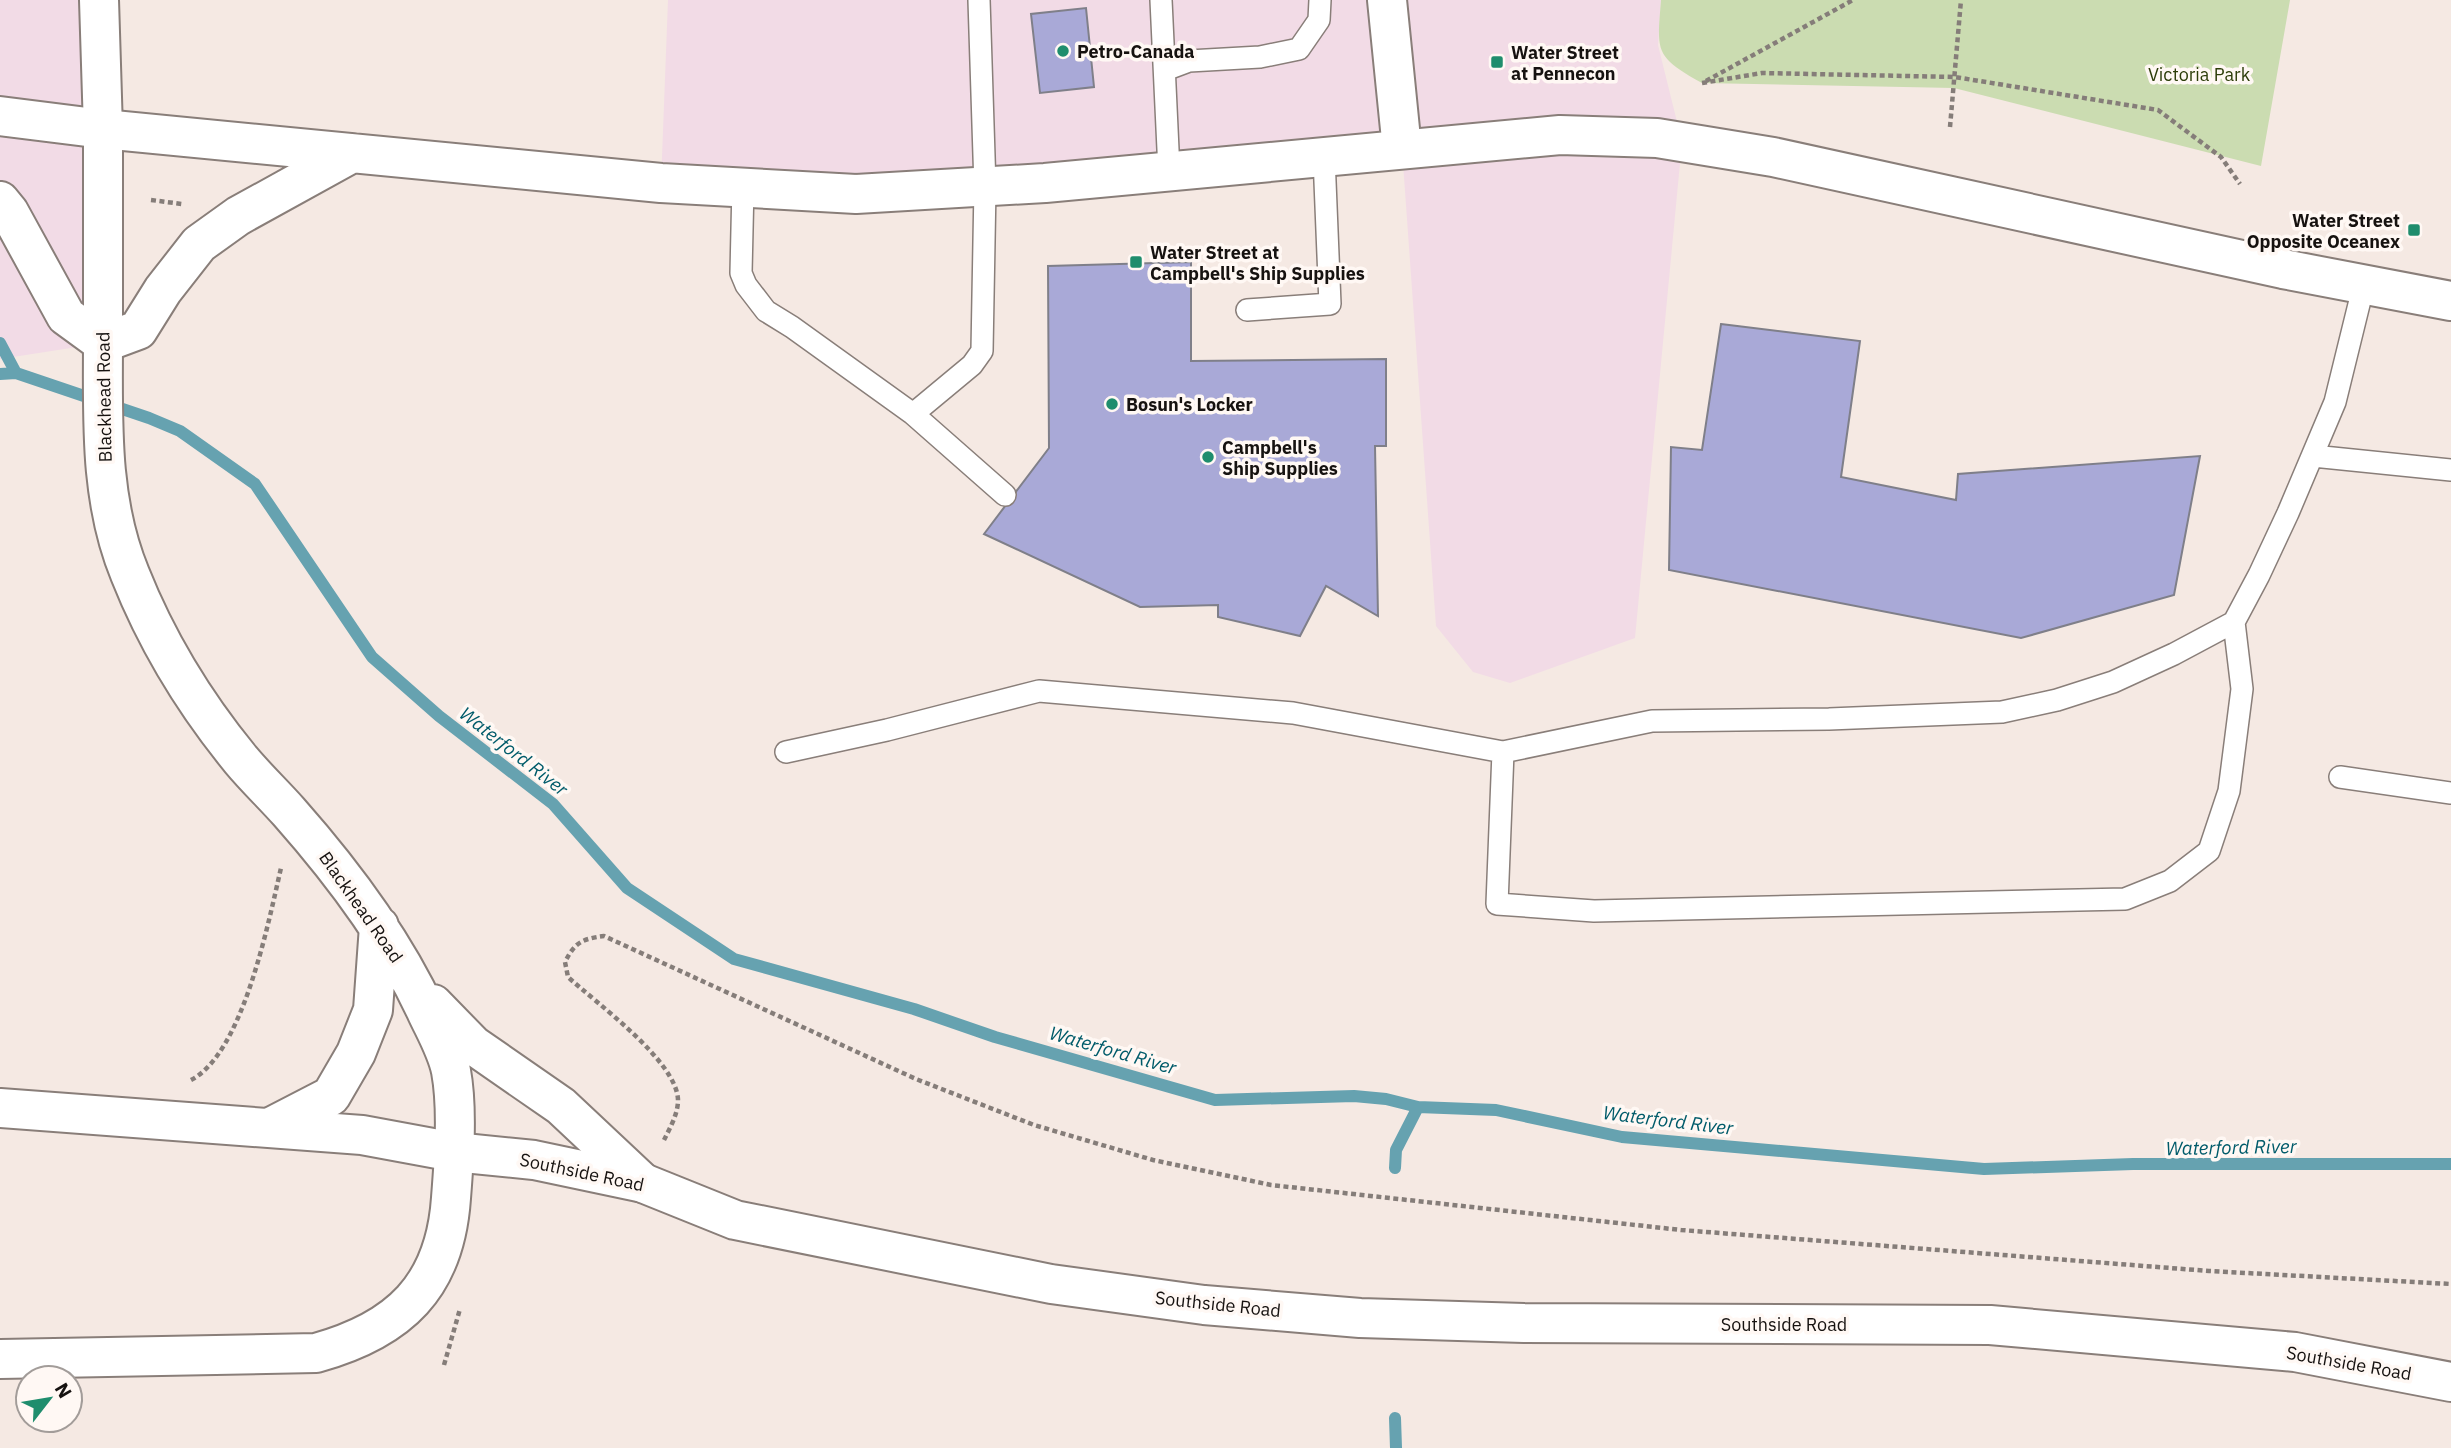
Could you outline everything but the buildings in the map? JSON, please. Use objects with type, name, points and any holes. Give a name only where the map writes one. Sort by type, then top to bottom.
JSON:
[{"type":"main road","name":"Blackhead Road","points":[[0,1359],[316,1353],[347,1345],[379,1329],[409,1303],[430,1278],[442,1255],[450,1217],[454,1152],[451,1071],[414,985],[379,926],[333,864],[242,762],[174,667],[129,573],[114,528],[106,482],[103,432],[103,129],[99,0]]},
{"type":"main road","points":[[1387,0],[1402,149]]},
{"type":"main road","points":[[0,116],[103,129],[661,183],[856,194],[1045,183],[1560,135],[1657,138],[1773,157],[2270,266],[2451,301]]},
{"type":"main road","points":[[0,201],[9,212],[66,316],[103,343],[138,330],[163,290],[199,244],[238,216],[352,153]]},
{"type":"main road","points":[[271,1127],[331,1096],[356,1053],[373,1010],[379,926]]},
{"type":"main road","points":[[414,985],[473,1045],[561,1106],[643,1183]]},
{"type":"main road","name":"Southside Road","points":[[0,1108],[362,1135],[454,1152],[534,1160],[643,1183],[735,1220],[1051,1283],[1204,1304],[1360,1318],[1510,1323],[1990,1325],[2295,1352],[2451,1382]]},
{"type":"lane","points":[[913,414],[972,365],[982,351],[985,187],[979,0]]},
{"type":"lane","points":[[1161,0],[1169,171]]},
{"type":"lane","points":[[1164,70],[1189,61],[1260,57],[1299,49],[1320,20],[1320,0]]},
{"type":"lane","points":[[1247,310],[1330,304],[1324,158]]},
{"type":"lane","points":[[743,186],[741,273],[750,291],[766,311],[913,414],[1005,495]]},
{"type":"lane","points":[[786,751],[887,730],[1039,691],[1293,713],[1503,752],[1652,721],[1829,719],[2002,712],[2057,700],[2113,682],[2234,622],[2259,575],[2335,402],[2364,284]]},
{"type":"lane","points":[[2313,456],[2451,470]]},
{"type":"lane","points":[[1503,752],[1497,904],[1594,911],[2125,899],[2170,881],[2208,851],[2229,791],[2242,689],[2234,622]]},
{"type":"lane","points":[[2340,777],[2451,793]]},
{"type":"path","points":[[1853,0],[1702,83],[1762,73],[1955,77],[2158,110],[2221,157],[2240,184]]},
{"type":"path","points":[[1950,127],[1961,0]]},
{"type":"path","points":[[151,200],[159,202],[159,195]]},
{"type":"path","points":[[182,1085],[202,1074],[229,1038],[252,980],[282,866]]},
{"type":"path","points":[[664,1140],[676,1114],[678,1098],[670,1077],[655,1053],[568,977],[565,962],[572,948],[585,939],[604,936],[916,1079],[1034,1125],[1153,1160],[1271,1185],[1681,1230],[2208,1271],[2451,1284]]},
{"type":"shaded area","points":[[0,0],[99,0],[103,343],[0,359]]},
{"type":"shaded area","points":[[668,0],[1661,0],[1658,45],[1682,142],[1635,638],[1510,683],[1473,672],[1436,626],[1402,149],[1324,157],[661,183]]},
{"type":"green space","name":"Victoria Park","points":[[1661,0],[2290,0],[2261,166],[1954,88],[1702,83],[1675,66],[1662,51],[1659,31]]},
{"type":"waterway","points":[[0,343],[16,373]]},
{"type":"waterway","name":"Waterford River","points":[[0,374],[16,373],[180,431],[255,484],[372,657],[439,716],[553,804],[627,888],[734,959],[914,1009],[995,1037],[1215,1100],[1354,1096],[1386,1099],[1418,1107],[1496,1110],[1622,1137],[1984,1169],[2133,1164],[2451,1164]]},
{"type":"waterway","points":[[1395,1168],[1396,1150],[1418,1107]]},
{"type":"waterway","points":[[1395,1418],[1396,1448]]},
{"type":"place","name":"Petro-Canada","points":[[1063,51]]},
{"type":"place","name":"Water Street at Pennecon","points":[[1497,62]]},
{"type":"place","name":"Water Street Opposite Oceanex","points":[[2414,230]]},
{"type":"place","name":"Water Street at Campbell's Ship Supplies","points":[[1136,262]]},
{"type":"place","name":"Bosun's Locker","points":[[1112,404]]},
{"type":"place","name":"Campbell's Ship Supplies","points":[[1208,457]]}]
